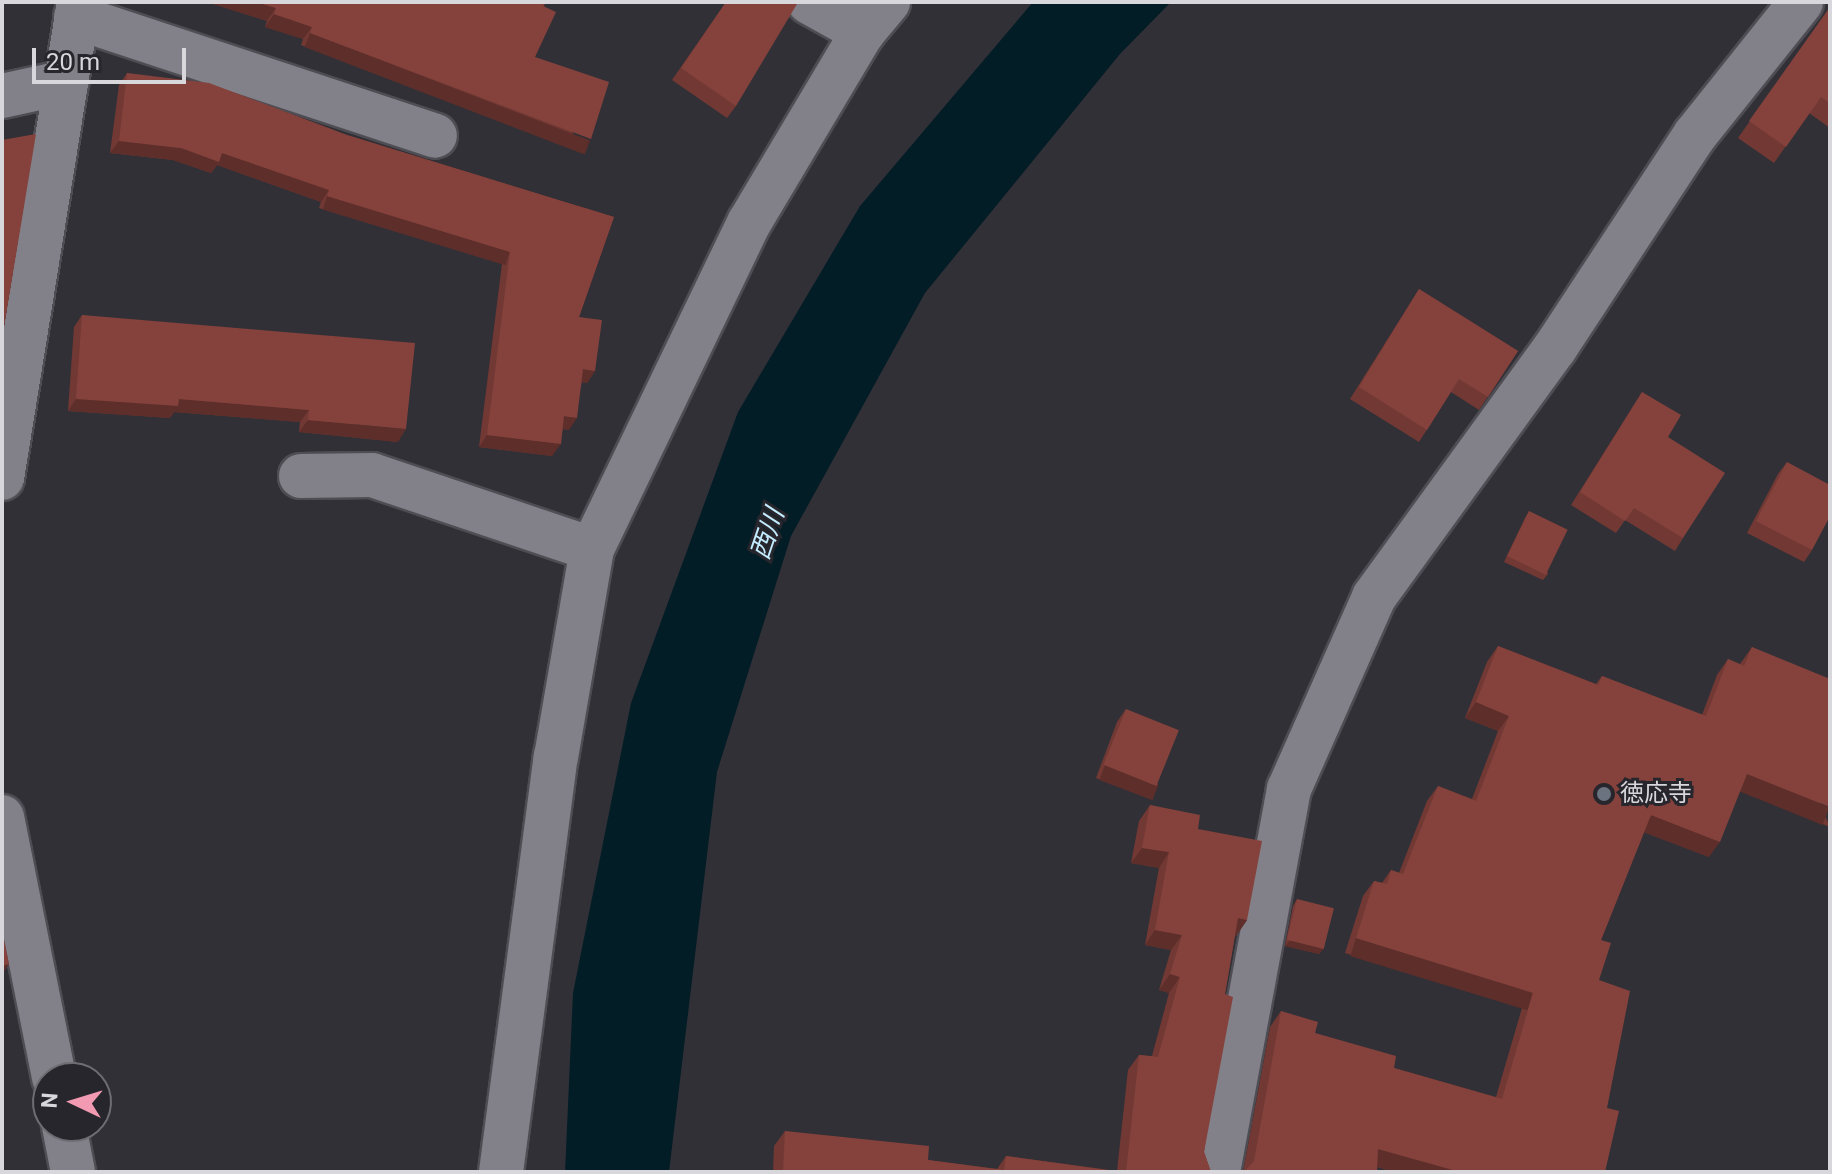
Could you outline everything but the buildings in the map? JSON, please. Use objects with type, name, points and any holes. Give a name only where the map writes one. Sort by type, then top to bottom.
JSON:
[{"type":"street","points":[[501,1172],[556,757],[592,549],[749,223],[876,17],[809,2]]},
{"type":"street","points":[[1218,1172],[1289,789],[1374,597],[1555,348],[1695,135],[1801,2]]},
{"type":"street","points":[[2,478],[78,10],[435,136]]},
{"type":"street","points":[[2,96],[66,82]]},
{"type":"street","points":[[301,476],[372,475],[592,549]]},
{"type":"street","points":[[2,817],[20,1000],[47,1062]]},
{"type":"street","points":[[67,1142],[73,1172]]},
{"type":"water","name":"西川","points":[[1033,2],[1171,2],[1120,54],[925,293],[791,536],[717,772],[669,1172],[565,1172],[573,993],[631,703],[738,412],[860,206]]},
{"type":"place","name":"徳応寺","points":[[1604,794]]}]
